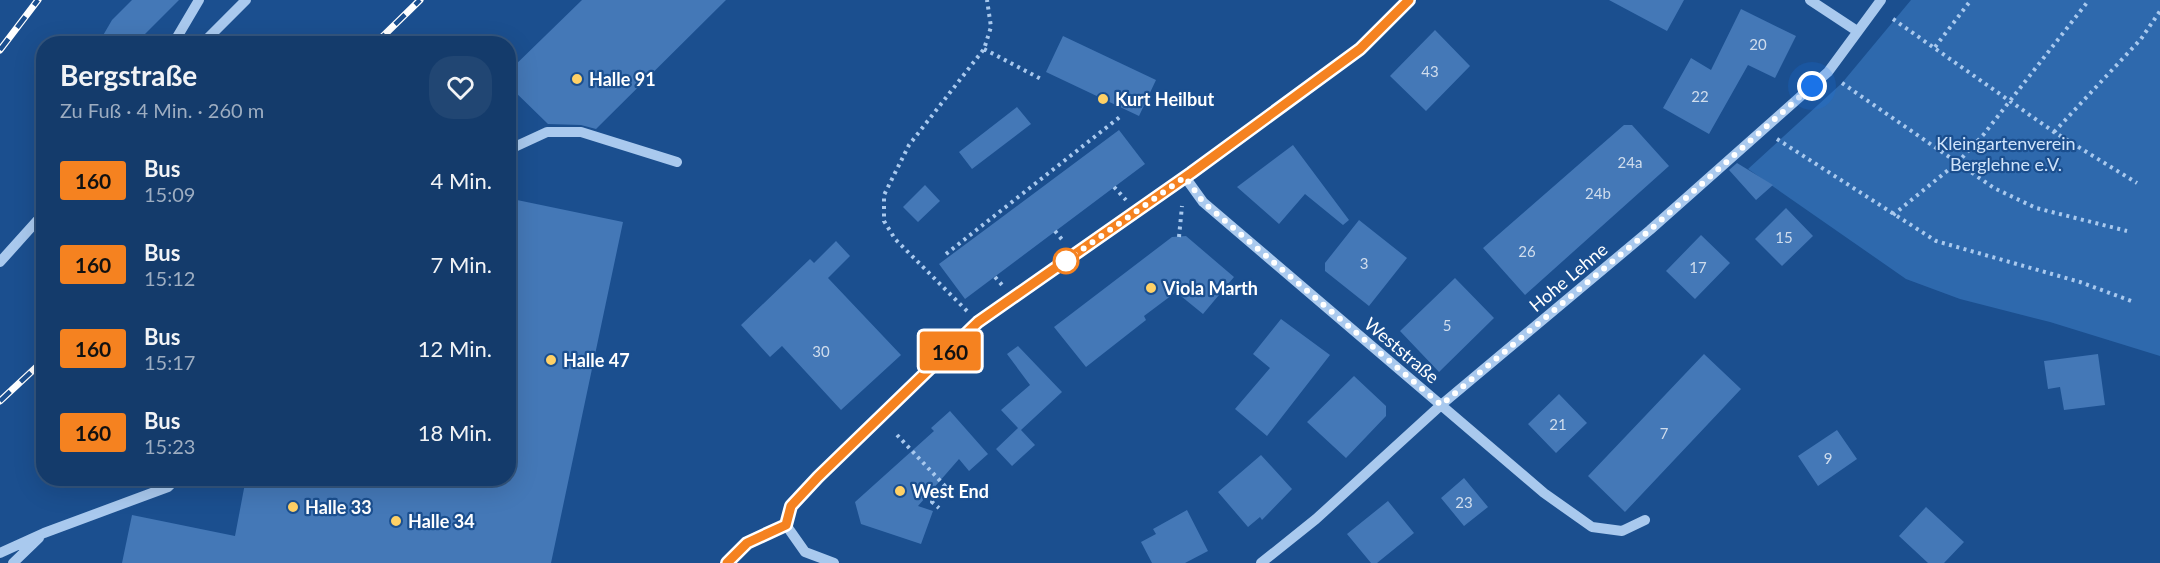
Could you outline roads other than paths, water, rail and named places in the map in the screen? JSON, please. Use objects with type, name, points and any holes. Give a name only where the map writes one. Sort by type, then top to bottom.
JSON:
[{"type":"street","points":[[178,36],[199,0]]},
{"type":"street","points":[[209,36],[246,0]]},
{"type":"street","points":[[834,563],[805,552],[786,525],[791,506],[818,477],[978,322],[1185,177],[1360,49],[1409,0]]},
{"type":"street","points":[[1810,0],[1857,31]]},
{"type":"street","name":"Hohe Lehne","points":[[1261,563],[1316,519],[1441,405],[1650,230],[1828,72],[1881,0]]},
{"type":"street","points":[[516,146],[547,132],[581,132],[677,162]]},
{"type":"street","name":"Weststraße","points":[[1185,177],[1203,202],[1544,493],[1592,527],[1622,531],[1645,520]]},
{"type":"street","points":[[0,262],[36,222]]},
{"type":"street","points":[[0,553],[44,533],[169,486]]},
{"type":"street","points":[[727,563],[747,543],[786,525]]},
{"type":"street","points":[[13,563],[44,533]]},
{"type":"railway","points":[[0,50],[38,0]]},
{"type":"railway","points":[[383,36],[420,0]]},
{"type":"railway","points":[[0,401],[36,367]]},
{"type":"place","name":"Halle 91","points":[[577,79]]},
{"type":"place","name":"Kurt Heilbut","points":[[1103,99]]},
{"type":"place","name":"Viola Marth","points":[[1151,288]]},
{"type":"place","name":"Halle 47","points":[[551,360]]},
{"type":"place","name":"West End","points":[[900,491]]},
{"type":"place","name":"Halle 33","points":[[293,507]]},
{"type":"place","name":"Halle 34","points":[[396,521]]},
{"type":"park label","name":"Kleingartenverein Berglehne e.V.","points":[[2006,153]]}]
